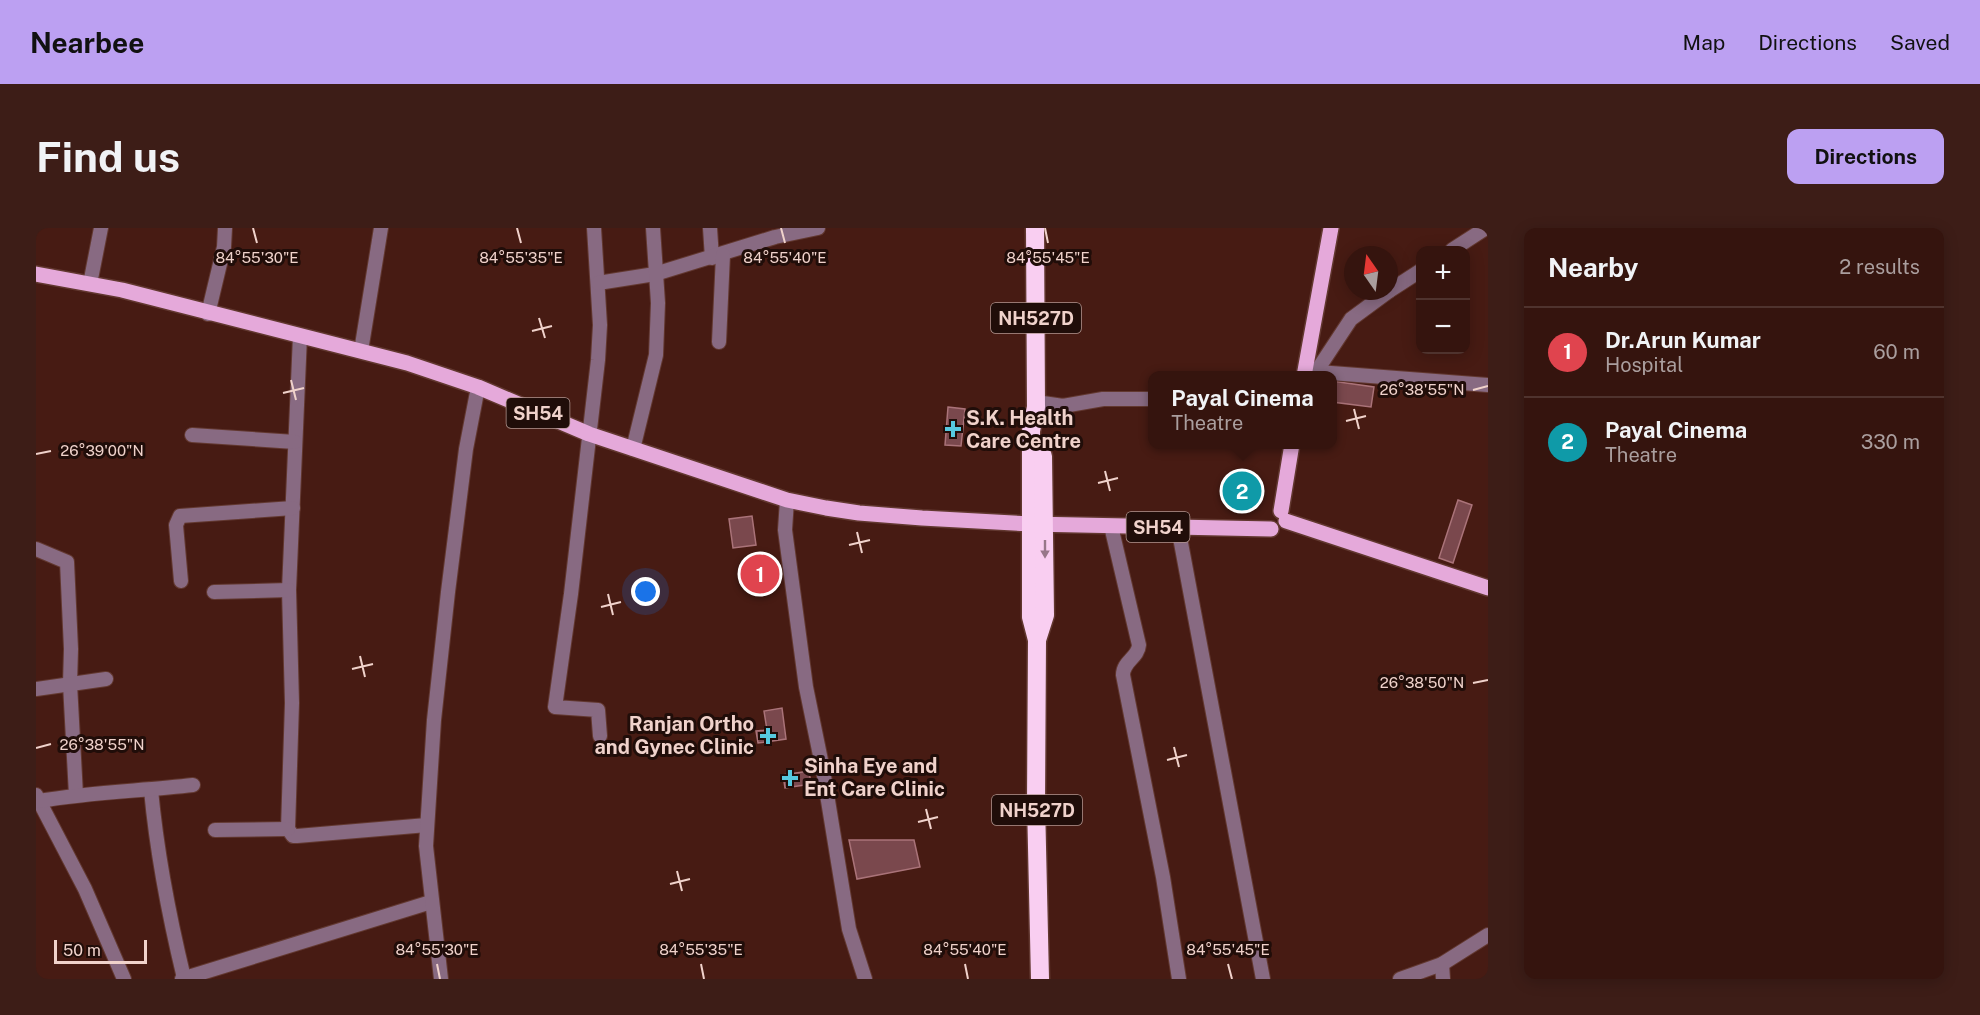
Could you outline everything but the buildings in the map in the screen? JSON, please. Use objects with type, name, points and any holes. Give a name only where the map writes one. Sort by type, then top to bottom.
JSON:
[{"type":"highway","name":"NH527D","points":[[1035,228],[1036,405],[1031,431],[1038,524],[1031,617],[1037,640],[1036,802],[1040,979]]},
{"type":"main road","points":[[1308,371],[1331,228]]},
{"type":"main road","name":"SH54","points":[[36,274],[90,284],[427,369],[478,387],[589,434],[786,500],[859,513],[1038,524],[1271,528],[1275,531],[1281,529],[1284,516]]},
{"type":"main road","points":[[1291,449],[1284,516],[1488,588]]},
{"type":"street","points":[[90,284],[101,228]]},
{"type":"street","points":[[208,314],[224,247],[225,228]]},
{"type":"street","points":[[361,351],[381,228]]},
{"type":"street","points":[[594,228],[600,325],[598,360],[555,707],[598,710],[600,736]]},
{"type":"street","points":[[633,449],[656,355],[658,311],[653,228]]},
{"type":"street","points":[[710,228],[717,256],[719,342]]},
{"type":"street","points":[[598,283],[655,274],[717,256],[775,233],[818,228]]},
{"type":"street","points":[[1458,246],[1483,229]]},
{"type":"street","points":[[1398,285],[1416,274]]},
{"type":"street","points":[[1310,371],[1350,318],[1376,300]]},
{"type":"street","points":[[300,336],[290,590],[292,703],[288,829],[292,836],[297,836],[428,825]]},
{"type":"street","points":[[1337,375],[1488,385]]},
{"type":"street","points":[[441,979],[426,846],[435,720],[447,603],[466,448],[478,387]]},
{"type":"street","points":[[1036,405],[1063,406],[1103,399],[1148,399]]},
{"type":"street","points":[[192,435],[296,442]]},
{"type":"street","points":[[786,500],[785,530],[806,687],[823,770],[849,929],[865,979]]},
{"type":"street","points":[[181,580],[176,525],[180,516],[293,508]]},
{"type":"street","points":[[1111,526],[1139,645],[1137,652],[1124,667],[1123,675],[1163,877],[1179,979]]},
{"type":"street","points":[[1178,527],[1263,979]]},
{"type":"street","points":[[36,549],[67,562],[76,795]]},
{"type":"street","points":[[214,592],[290,590]]},
{"type":"street","points":[[36,689],[106,679]]},
{"type":"street","points":[[124,979],[85,889],[38,798],[151,790],[193,784]]},
{"type":"street","points":[[151,790],[158,858],[183,979],[431,902]]},
{"type":"street","points":[[215,830],[288,829]]},
{"type":"street","points":[[1400,979],[1442,964],[1488,935]]},
{"type":"street","points":[[1442,964],[1443,979]]},
{"type":"place","name":"S.K. Health Care Centre","points":[[953,429]]},
{"type":"place","name":"Payal Cinema","points":[[1242,491]]},
{"type":"place","name":"Dr.Arun Kumar","points":[[760,574]]},
{"type":"place","name":"Ranjan Ortho and Gynec Clinic","points":[[768,736]]},
{"type":"place","name":"Sinha Eye and Ent Care Clinic","points":[[790,778]]}]
